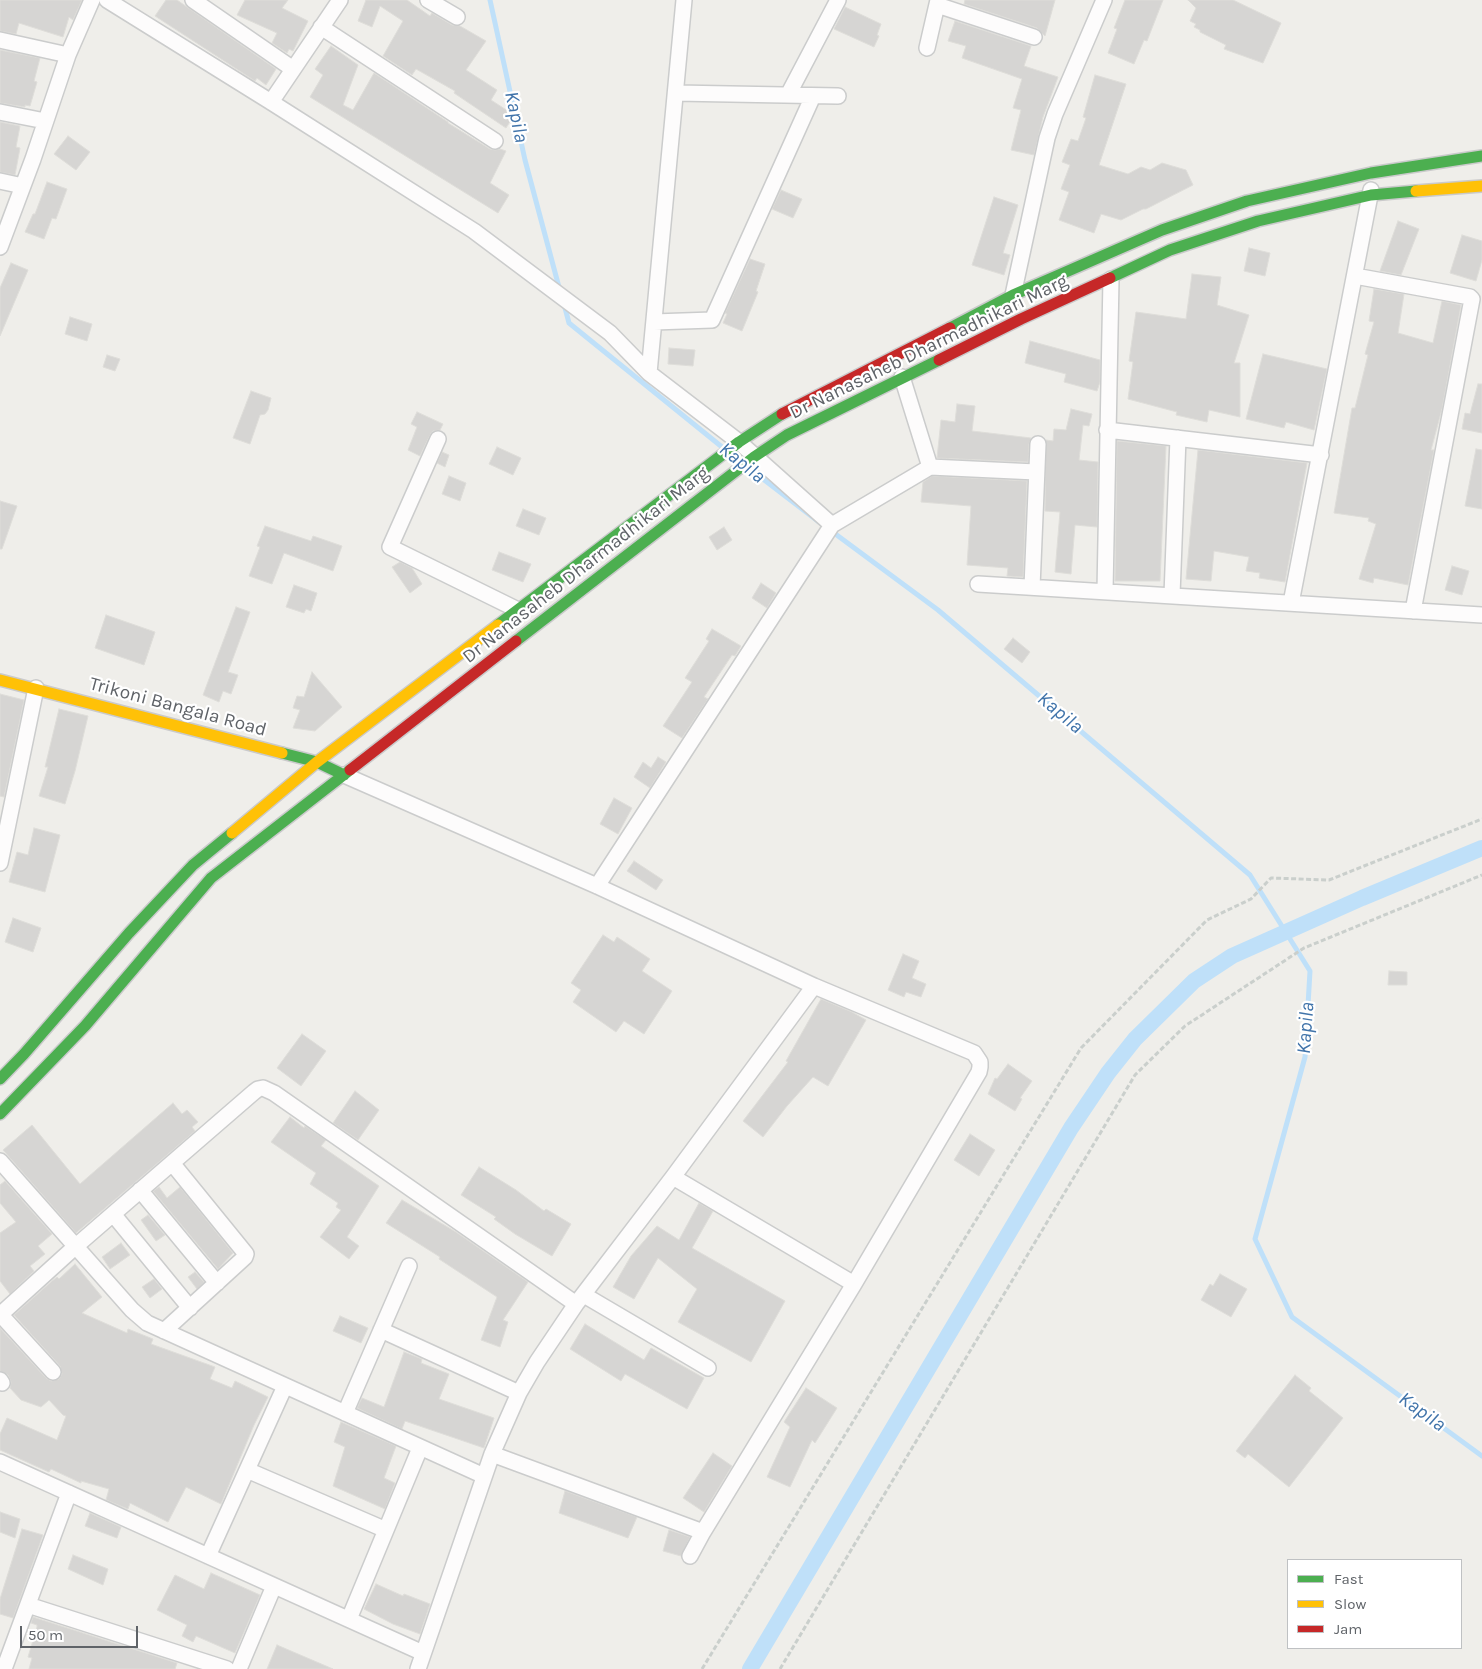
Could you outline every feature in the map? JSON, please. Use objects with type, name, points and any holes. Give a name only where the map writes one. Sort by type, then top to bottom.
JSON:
[{"type":"main road","name":"Dr Nanasaheb Dharmadhikari Marg","points":[[0,1114],[85,1026],[211,878],[754,457],[787,435],[1021,319],[1111,279],[1170,250],[1258,221],[1468,173],[1482,156]]},
{"type":"main road","name":"Dr Nanasaheb Dharmadhikari Marg","points":[[0,1079],[192,865],[316,762],[739,442],[773,419],[1013,295],[1162,230],[1248,201],[1371,173],[1468,173],[1482,186]]},
{"type":"main road","name":"Trikoni Bangala Road","points":[[0,680],[316,762],[344,775]]},
{"type":"street","points":[[0,247],[68,55],[92,0]]},
{"type":"street","points":[[107,0],[474,231],[610,333],[649,373],[739,442],[832,525]]},
{"type":"street","points":[[193,0],[293,69]]},
{"type":"street","points":[[428,0],[458,17]]},
{"type":"street","points":[[649,373],[684,0]]},
{"type":"street","points":[[788,96],[838,0]]},
{"type":"street","points":[[1021,319],[1013,295],[1047,138],[1055,114],[1104,0]]},
{"type":"street","points":[[271,102],[321,27],[332,3]]},
{"type":"street","points":[[927,48],[938,3],[1034,37]]},
{"type":"street","points":[[321,27],[495,141]]},
{"type":"street","points":[[0,40],[68,55]]},
{"type":"street","points":[[676,93],[838,96]]},
{"type":"street","points":[[654,322],[712,320],[813,96]]},
{"type":"street","points":[[0,112],[45,120]]},
{"type":"street","points":[[1292,603],[1371,195],[1371,173]]},
{"type":"street","points":[[0,181],[23,186]]},
{"type":"street","points":[[1355,276],[1466,296],[1472,300],[1413,611]]},
{"type":"street","points":[[1105,591],[1111,279]]},
{"type":"street","points":[[902,377],[930,467]]},
{"type":"street","points":[[1107,430],[1321,455]]},
{"type":"street","points":[[1172,595],[1178,438]]},
{"type":"street","points":[[438,439],[390,547],[518,610],[534,627]]},
{"type":"street","points":[[1032,587],[1038,444]]},
{"type":"street","points":[[597,886],[832,525],[930,467],[1036,472]]},
{"type":"street","points":[[978,584],[1482,615]]},
{"type":"street","points":[[0,863],[36,688]]},
{"type":"street","points":[[344,775],[597,886],[814,986],[974,1053],[980,1062],[979,1072],[690,1556]]},
{"type":"street","points":[[418,1669],[492,1454],[519,1393],[537,1362],[580,1300],[814,986]]},
{"type":"street","points":[[53,1372],[0,1314],[258,1089],[269,1089],[580,1300],[708,1368]]},
{"type":"street","points":[[0,1161],[132,1310],[147,1323],[484,1476]]},
{"type":"street","points":[[164,1332],[246,1254],[172,1163]]},
{"type":"street","points":[[673,1177],[854,1284]]},
{"type":"street","points":[[140,1190],[217,1283]]},
{"type":"street","points":[[113,1214],[190,1308]]},
{"type":"street","points":[[345,1413],[410,1266]]},
{"type":"street","points":[[381,1330],[519,1393]]},
{"type":"street","points":[[208,1556],[285,1386]]},
{"type":"street","points":[[349,1620],[420,1448]]},
{"type":"street","points":[[492,1454],[703,1532]]},
{"type":"street","points":[[0,1462],[423,1653]]},
{"type":"street","points":[[247,1470],[386,1530]]},
{"type":"street","points":[[4,1669],[69,1493]]},
{"type":"street","points":[[239,1669],[274,1586]]},
{"type":"street","points":[[28,1605],[226,1669]]},
{"type":"path","points":[[702,1669],[1081,1048],[1207,920],[1251,899],[1271,878],[1329,880],[1482,819]]},
{"type":"path","points":[[780,1669],[1135,1075],[1185,1026],[1304,948],[1482,875]]},
{"type":"building","points":[[0,0],[82,0],[73,20],[69,17],[63,37],[19,23],[16,34],[0,31]]},
{"type":"building","points":[[166,0],[177,0],[276,69],[266,85],[257,78],[255,81],[155,16]]},
{"type":"building","points":[[245,0],[288,0],[282,8],[308,21],[293,51],[289,49],[287,53],[272,43],[277,33],[237,15]]},
{"type":"building","points":[[366,0],[407,0],[430,16],[432,13],[486,41],[466,70],[497,90],[491,100],[514,115],[506,128],[454,93],[455,91],[416,69],[412,75],[383,56],[403,21],[380,6],[372,27],[358,21]]},
{"type":"building","points":[[965,0],[1055,0],[1045,36],[1037,28],[964,4]]},
{"type":"building","points":[[1125,0],[1163,0],[1147,41],[1144,40],[1134,64],[1108,53],[1117,29],[1114,28]]},
{"type":"building","points":[[1188,0],[1233,0],[1281,23],[1263,63],[1224,49],[1226,45],[1194,27],[1196,24],[1190,21],[1196,8]]},
{"type":"building","points":[[845,7],[881,24],[877,35],[879,36],[874,47],[834,29]]},
{"type":"building","points":[[955,21],[1031,46],[1024,66],[1058,77],[1043,117],[1034,155],[1011,150],[1021,110],[1013,108],[1022,79],[962,58],[966,46],[948,41]]},
{"type":"building","points":[[331,46],[358,65],[343,105],[353,110],[374,73],[490,149],[506,151],[490,183],[509,195],[498,213],[310,97],[323,75],[315,69]]},
{"type":"building","points":[[0,50],[40,58],[34,81],[37,82],[30,106],[0,103]]},
{"type":"building","points":[[1095,75],[1126,84],[1099,165],[1128,174],[1141,167],[1150,170],[1162,163],[1186,170],[1193,185],[1121,220],[1101,214],[1094,233],[1059,220],[1069,192],[1061,189],[1070,165],[1062,162],[1071,139],[1078,141],[1086,118],[1083,117]]},
{"type":"building","points":[[0,122],[20,126],[16,147],[20,148],[15,175],[0,172]]},
{"type":"building","points":[[68,136],[90,152],[76,170],[54,154]]},
{"type":"building","points":[[47,182],[67,189],[56,219],[52,218],[44,239],[25,232],[33,214],[35,214]]},
{"type":"building","points":[[781,190],[802,199],[793,218],[772,209]]},
{"type":"building","points":[[994,197],[1018,205],[1003,253],[1010,255],[1004,275],[972,265]]},
{"type":"building","points":[[1398,221],[1419,229],[1401,275],[1380,271]]},
{"type":"building","points":[[1462,235],[1482,241],[1482,260],[1476,281],[1450,273]]},
{"type":"building","points":[[1249,248],[1270,253],[1265,276],[1244,271]]},
{"type":"building","points":[[750,259],[765,264],[756,291],[758,292],[742,331],[723,323],[727,314],[725,313]]},
{"type":"building","points":[[11,263],[28,270],[0,336],[0,288]]},
{"type":"building","points":[[1192,274],[1221,277],[1217,305],[1249,315],[1234,363],[1240,363],[1240,417],[1209,410],[1207,422],[1176,415],[1177,412],[1128,399],[1133,362],[1129,361],[1136,312],[1186,319]]},
{"type":"building","points":[[1374,289],[1404,294],[1398,333],[1433,343],[1442,301],[1461,305],[1442,409],[1431,450],[1434,450],[1408,585],[1374,578],[1373,583],[1359,579],[1376,524],[1368,521],[1369,518],[1334,513],[1352,408],[1355,408],[1368,355],[1365,354],[1374,322],[1369,321]]},
{"type":"building","points":[[70,317],[92,324],[87,341],[65,334]]},
{"type":"building","points":[[1030,341],[1100,360],[1100,382],[1097,391],[1064,382],[1066,374],[1025,363]]},
{"type":"building","points":[[669,348],[695,350],[693,366],[668,364]]},
{"type":"building","points":[[1263,354],[1327,369],[1314,430],[1286,422],[1284,428],[1246,419]]},
{"type":"building","points":[[107,355],[120,359],[115,371],[103,367]]},
{"type":"building","points":[[1478,384],[1482,384],[1482,433],[1462,429],[1465,413],[1470,414]]},
{"type":"building","points":[[251,391],[271,398],[268,410],[265,414],[260,415],[250,444],[233,438]]},
{"type":"building","points":[[957,404],[975,406],[972,431],[1031,438],[1028,462],[937,458],[941,420],[955,422]]},
{"type":"building","points":[[1071,409],[1092,414],[1089,426],[1083,425],[1079,460],[1098,462],[1097,527],[1075,525],[1071,574],[1055,572],[1060,512],[1045,511],[1046,440],[1053,441],[1054,429],[1066,430]]},
{"type":"building","points":[[417,412],[443,424],[440,430],[433,431],[430,435],[420,456],[408,450],[417,427],[411,424]]},
{"type":"building","points":[[1117,441],[1166,446],[1160,581],[1115,581]]},
{"type":"building","points":[[497,447],[521,458],[513,475],[489,464]]},
{"type":"building","points":[[1476,449],[1482,450],[1482,509],[1465,506]]},
{"type":"building","points":[[1198,450],[1307,463],[1285,582],[1259,578],[1260,573],[1246,571],[1249,557],[1214,551],[1211,581],[1186,579]]},
{"type":"building","points":[[442,452],[449,455],[445,467],[437,463]]},
{"type":"building","points":[[449,476],[466,483],[460,501],[442,494]]},
{"type":"building","points":[[932,476],[1027,481],[1023,577],[1007,576],[1008,568],[967,565],[971,506],[921,502],[923,482]]},
{"type":"building","points":[[0,501],[17,506],[2,549],[0,549]]},
{"type":"building","points":[[523,509],[546,518],[539,535],[516,526]]},
{"type":"building","points":[[265,526],[311,541],[313,536],[342,546],[333,571],[284,553],[272,584],[249,576],[260,547],[257,546]]},
{"type":"building","points":[[724,527],[732,540],[717,550],[709,537]]},
{"type":"building","points":[[499,552],[531,564],[523,582],[492,570]]},
{"type":"building","points":[[400,562],[412,568],[422,584],[410,593],[392,567]]},
{"type":"building","points":[[1452,566],[1469,571],[1462,595],[1445,590]]},
{"type":"building","points":[[761,583],[776,593],[767,608],[752,598]]},
{"type":"building","points":[[294,585],[317,593],[311,611],[306,609],[304,613],[286,607]]},
{"type":"building","points":[[236,607],[250,612],[228,672],[238,675],[231,694],[223,691],[219,702],[203,695]]},
{"type":"building","points":[[106,615],[155,632],[144,665],[95,648]]},
{"type":"building","points":[[712,629],[741,646],[735,656],[732,655],[704,697],[708,699],[682,738],[663,726],[692,682],[685,678],[709,641],[706,639]]},
{"type":"building","points":[[1013,638],[1030,652],[1022,663],[1004,649]]},
{"type":"building","points":[[312,672],[342,707],[315,731],[293,728],[300,710],[293,708],[297,696],[304,697]]},
{"type":"building","points":[[0,694],[24,700],[4,797],[0,796]]},
{"type":"building","points":[[59,709],[88,716],[65,804],[39,796],[48,767],[45,767]]},
{"type":"building","points":[[658,757],[666,762],[650,788],[634,777],[643,762],[651,768]]},
{"type":"building","points":[[614,798],[632,808],[618,834],[600,824]]},
{"type":"building","points":[[34,828],[60,835],[45,892],[9,882],[17,852],[28,855]]},
{"type":"building","points":[[634,861],[663,880],[656,890],[627,871]]},
{"type":"building","points":[[13,918],[41,928],[33,952],[5,942]]},
{"type":"building","points":[[603,935],[614,942],[617,937],[650,959],[642,971],[672,991],[644,1034],[624,1021],[616,1032],[573,1002],[581,990],[571,983]]},
{"type":"building","points":[[903,954],[919,961],[912,978],[926,984],[921,997],[906,992],[904,997],[888,990]]},
{"type":"building","points":[[1389,971],[1407,972],[1407,985],[1388,985]]},
{"type":"building","points":[[821,999],[866,1020],[828,1086],[813,1077],[763,1137],[743,1121],[788,1062],[786,1061]]},
{"type":"building","points":[[302,1034],[326,1051],[301,1086],[277,1068]]},
{"type":"building","points":[[1008,1064],[1032,1081],[1020,1098],[1022,1099],[1015,1111],[988,1094],[995,1078],[997,1079]]},
{"type":"building","points":[[355,1091],[379,1110],[358,1140],[333,1123]]},
{"type":"building","points":[[173,1103],[182,1114],[187,1110],[198,1122],[192,1127],[195,1131],[76,1233],[3,1150],[32,1125],[80,1184]]},
{"type":"building","points":[[290,1117],[304,1128],[305,1126],[326,1140],[321,1146],[379,1186],[347,1237],[359,1246],[349,1259],[320,1237],[341,1210],[336,1207],[338,1203],[310,1184],[316,1173],[271,1142]]},
{"type":"building","points":[[970,1134],[995,1150],[979,1176],[954,1160]]},
{"type":"building","points":[[479,1167],[516,1190],[544,1211],[546,1209],[571,1224],[552,1256],[515,1234],[494,1219],[496,1217],[461,1195]]},
{"type":"building","points":[[5,1181],[52,1234],[38,1246],[45,1254],[30,1266],[34,1271],[10,1294],[0,1281],[0,1233],[16,1222],[0,1203],[0,1185]]},
{"type":"building","points":[[159,1187],[167,1198],[180,1187],[233,1253],[218,1269],[153,1191]]},
{"type":"building","points":[[402,1200],[456,1232],[528,1282],[503,1320],[508,1322],[500,1347],[481,1340],[497,1297],[439,1259],[440,1257],[386,1223]]},
{"type":"building","points":[[699,1203],[713,1211],[692,1248],[785,1301],[751,1362],[678,1322],[697,1289],[658,1258],[634,1299],[613,1287],[631,1256],[657,1226],[679,1240]]},
{"type":"building","points":[[148,1215],[165,1235],[156,1241],[141,1220]]},
{"type":"building","points":[[121,1243],[130,1255],[110,1269],[102,1257]]},
{"type":"building","points":[[75,1264],[102,1297],[82,1313],[127,1333],[128,1329],[153,1339],[151,1344],[215,1367],[210,1379],[232,1388],[235,1381],[268,1397],[254,1425],[221,1504],[186,1487],[168,1522],[130,1503],[128,1509],[106,1500],[109,1489],[81,1481],[81,1483],[51,1469],[49,1472],[0,1450],[0,1434],[7,1418],[57,1440],[66,1416],[49,1400],[41,1407],[21,1400],[10,1388],[11,1382],[8,1375],[0,1371],[0,1328],[46,1378],[51,1381],[59,1379],[62,1374],[60,1366],[14,1315],[52,1281],[57,1277],[59,1279]]},
{"type":"building","points":[[195,1272],[204,1282],[197,1289],[188,1277]]},
{"type":"building","points":[[1220,1274],[1247,1289],[1231,1317],[1201,1300],[1210,1284],[1213,1286]]},
{"type":"building","points":[[154,1279],[162,1289],[150,1298],[142,1287]]},
{"type":"building","points":[[340,1316],[368,1328],[361,1343],[333,1331]]},
{"type":"building","points":[[585,1324],[644,1360],[651,1348],[704,1378],[687,1409],[625,1374],[621,1381],[570,1349]]},
{"type":"building","points":[[404,1352],[422,1359],[421,1363],[449,1374],[439,1399],[494,1418],[484,1448],[405,1421],[402,1429],[357,1408],[362,1398],[384,1407]]},
{"type":"building","points":[[1295,1375],[1311,1388],[1309,1391],[1343,1418],[1289,1487],[1248,1454],[1245,1458],[1236,1451]]},
{"type":"building","points":[[806,1388],[837,1408],[815,1443],[812,1440],[790,1487],[767,1477],[790,1427],[784,1422]]},
{"type":"building","points":[[341,1422],[396,1446],[384,1478],[395,1483],[385,1509],[333,1486],[345,1447],[334,1442]]},
{"type":"building","points":[[713,1453],[732,1466],[704,1512],[683,1498]]},
{"type":"building","points":[[565,1491],[637,1517],[628,1538],[559,1513]]},
{"type":"building","points":[[0,1512],[20,1519],[15,1538],[0,1532]]},
{"type":"building","points":[[90,1513],[121,1527],[117,1538],[85,1526]]},
{"type":"building","points":[[22,1529],[43,1535],[13,1618],[0,1614],[0,1599]]},
{"type":"building","points":[[669,1530],[690,1537],[681,1556],[663,1551]]},
{"type":"building","points":[[73,1555],[108,1569],[103,1585],[68,1569]]},
{"type":"building","points":[[211,1573],[260,1595],[235,1653],[196,1636],[193,1642],[182,1636],[187,1625],[157,1610],[175,1575],[204,1589]]},
{"type":"building","points":[[376,1584],[403,1596],[404,1594],[430,1604],[420,1634],[393,1624],[364,1609]]},
{"type":"building","points":[[33,1617],[177,1663],[175,1669],[29,1669],[32,1658],[28,1657],[37,1627],[37,1625],[31,1623]]},
{"type":"building","points":[[277,1645],[333,1669],[267,1669]]},
{"type":"waterway","name":"Kapila","points":[[490,0],[525,160],[560,291]]},
{"type":"waterway","name":"Kapila","points":[[564,304],[569,323],[722,447]]},
{"type":"waterway","name":"Kapila","points":[[750,469],[819,522]]},
{"type":"waterway","name":"Kapila","points":[[830,530],[938,610],[1250,875],[1310,971],[1305,1057],[1255,1239],[1292,1317],[1482,1456]]},
{"type":"waterway","points":[[750,1669],[1071,1128],[1108,1073],[1135,1039],[1194,981],[1232,956],[1362,898],[1482,848]]},
{"type":"traffic: fast","points":[[950,328],[1013,295],[1162,230],[1247,201],[1371,173],[1482,156]]},
{"type":"traffic: fast","points":[[1110,278],[1170,250],[1258,221],[1371,195],[1416,191]]},
{"type":"traffic: fast","points":[[516,641],[754,457],[787,435],[939,360]]},
{"type":"traffic: fast","points":[[498,625],[739,442],[782,414]]},
{"type":"traffic: fast","points":[[282,753],[317,762],[344,775]]},
{"type":"traffic: fast","points":[[0,1114],[85,1026],[211,878],[350,770]]},
{"type":"traffic: fast","points":[[0,1079],[129,933],[193,865],[232,833]]},
{"type":"traffic: slow","points":[[1416,191],[1482,186]]},
{"type":"traffic: slow","points":[[232,833],[317,762],[498,625]]},
{"type":"traffic: slow","points":[[0,680],[282,753]]},
{"type":"traffic: jam","points":[[939,360],[1021,319],[1110,278]]},
{"type":"traffic: jam","points":[[782,414],[950,328]]},
{"type":"traffic: jam","points":[[350,770],[516,641]]}]
